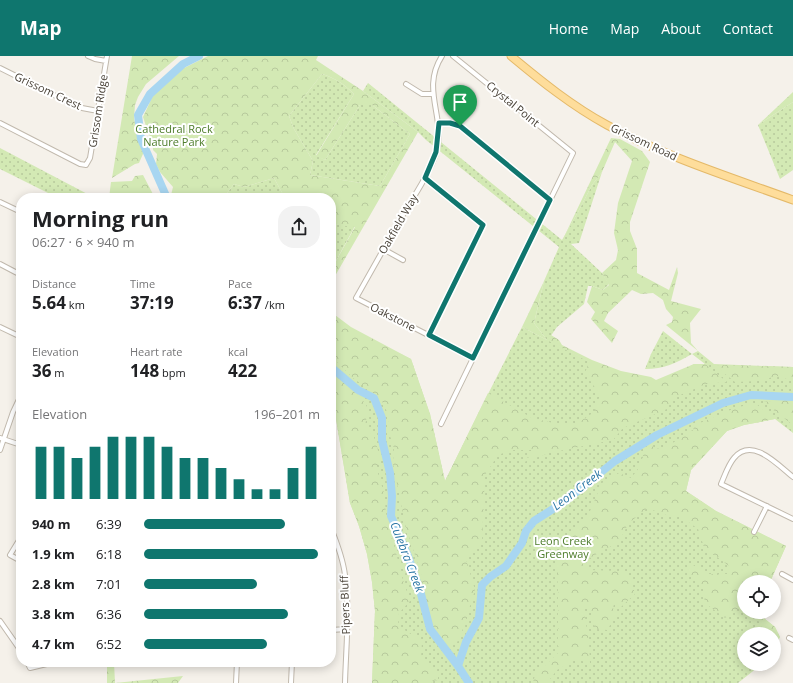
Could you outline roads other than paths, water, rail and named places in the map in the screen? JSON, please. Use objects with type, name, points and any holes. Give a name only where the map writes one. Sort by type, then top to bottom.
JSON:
[{"type":"main road","name":"Grissom Road","points":[[511,56],[569,101],[624,134],[688,162],[793,200]]},
{"type":"street","points":[[88,56],[95,59],[106,58]]},
{"type":"street","name":"Oakfield Way","points":[[356,298],[425,178],[436,152],[439,123],[433,94],[434,74],[436,66],[442,56]]},
{"type":"street","name":"Crystal Point","points":[[453,56],[573,153],[550,200]]},
{"type":"street","name":"Grissom Ridge","points":[[0,123],[80,164],[86,165],[90,158],[106,58]]},
{"type":"street","name":"Grissom Crest","points":[[0,68],[72,104],[82,108],[98,111]]},
{"type":"street","points":[[406,84],[422,94],[433,94]]},
{"type":"street","points":[[439,123],[450,123],[460,126],[550,200],[441,424]]},
{"type":"street","points":[[425,178],[483,225],[429,335]]},
{"type":"street","points":[[0,202],[16,210]]},
{"type":"street","points":[[383,249],[403,260]]},
{"type":"street","points":[[0,264],[16,272]]},
{"type":"street","name":"Oakstone","points":[[356,298],[473,358]]},
{"type":"street","points":[[0,327],[16,335]]},
{"type":"street","points":[[0,450],[2,439],[16,406]]},
{"type":"street","points":[[2,439],[16,443]]},
{"type":"street","points":[[793,477],[763,453],[756,450],[749,450],[742,452],[734,458],[721,484],[793,519]]},
{"type":"street","points":[[754,532],[767,506]]},
{"type":"street","name":"Pipers Bluff","points":[[336,542],[345,574],[347,597],[345,683]]},
{"type":"street","points":[[16,545],[10,555],[16,558]]},
{"type":"street","points":[[782,574],[793,580]]},
{"type":"street","points":[[0,621],[16,643]]},
{"type":"street","points":[[336,630],[347,629]]},
{"type":"street","points":[[236,683],[237,667]]},
{"type":"street","points":[[291,683],[292,667]]},
{"type":"waterway","name":"Culebra Creek","points":[[165,193],[141,139],[138,115],[150,94],[183,64],[199,56]]},
{"type":"waterway","name":"Culebra Creek","points":[[336,371],[358,390],[374,398],[382,418],[382,440],[390,473],[392,496],[391,516],[408,556],[421,594],[430,629],[469,683]]},
{"type":"waterway","name":"Leon Creek","points":[[458,666],[466,642],[479,618],[482,585],[490,577],[506,566],[522,543],[526,531],[534,521],[564,502],[615,461],[657,435],[723,403],[751,395],[793,397]]},
{"type":"park label","name":"Cathedral Rock Nature Park","points":[[174,135]]},
{"type":"park label","name":"Leon Creek Greenway","points":[[563,547]]}]
